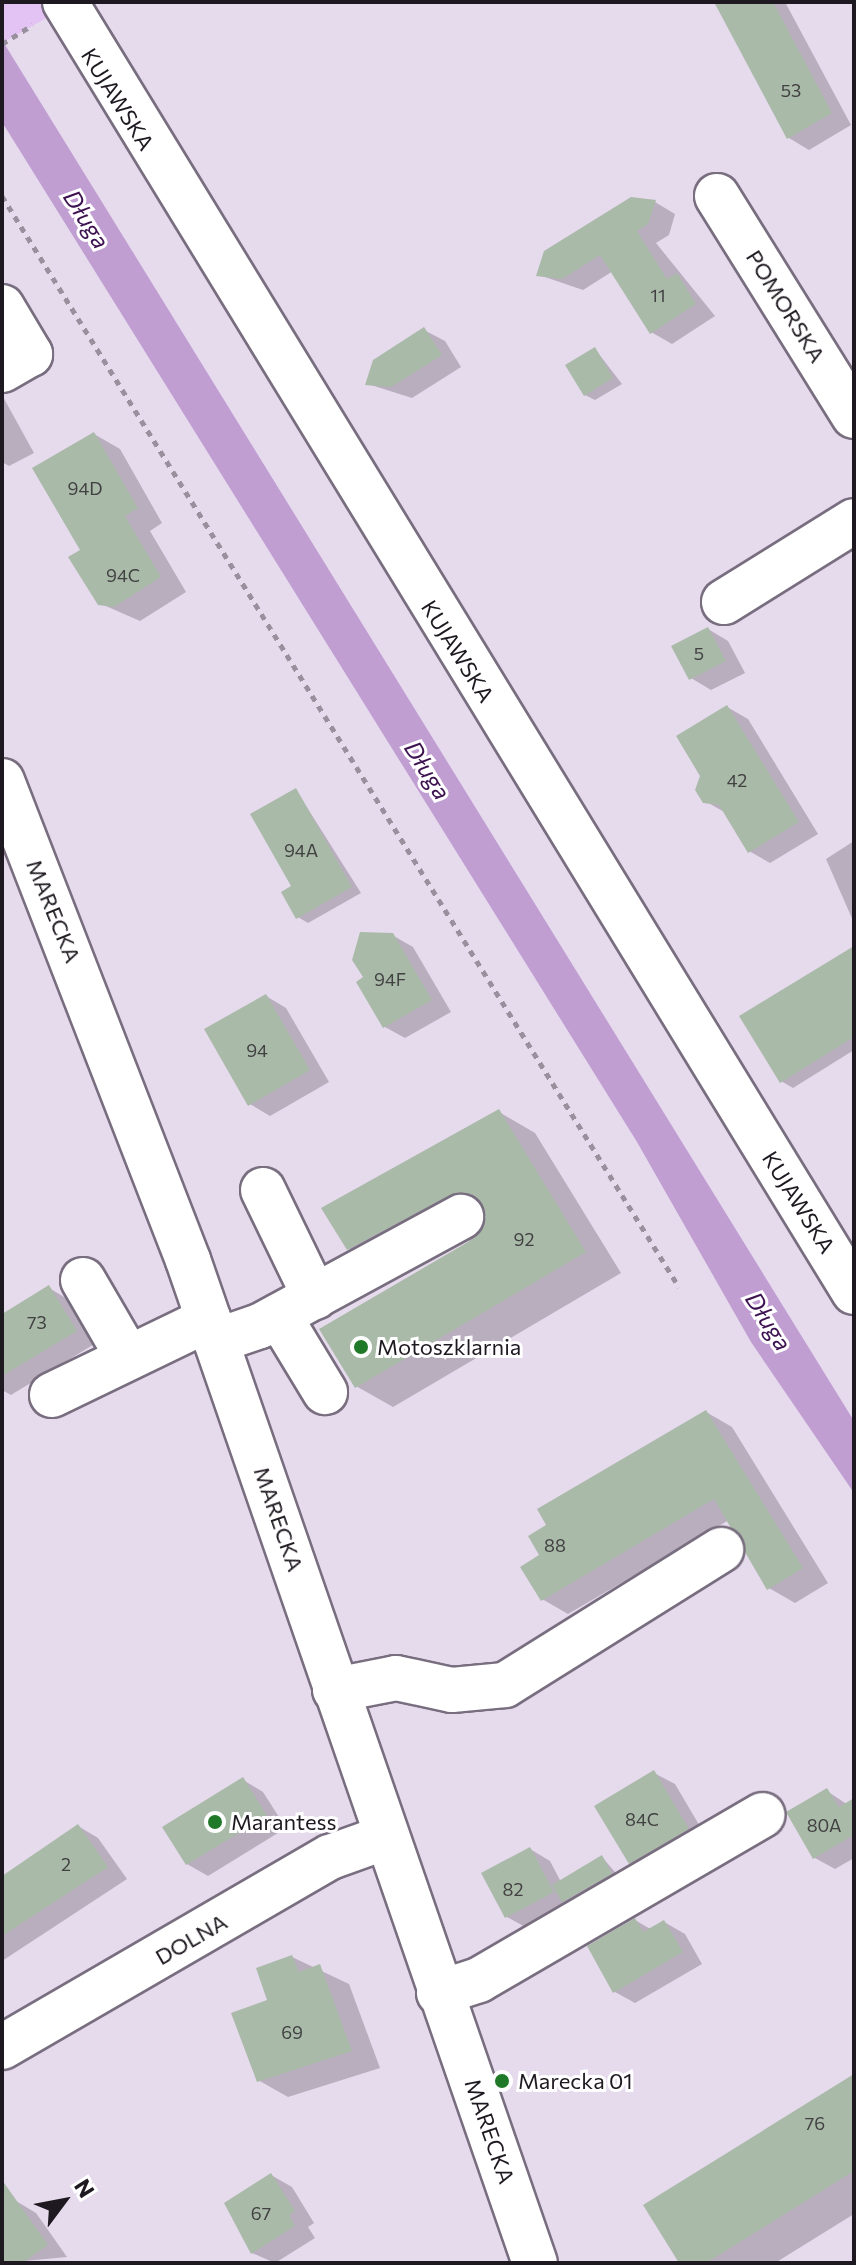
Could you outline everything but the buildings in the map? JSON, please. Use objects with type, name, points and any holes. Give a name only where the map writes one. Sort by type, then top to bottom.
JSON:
[{"type":"street","name":"KUJAWSKA","points":[[57,10],[854,1292]]},
{"type":"street","name":"POMORSKA","points":[[717,196],[854,416]]},
{"type":"street","points":[[2,307],[30,354],[2,370]]},
{"type":"street","points":[[724,602],[854,521]]},
{"type":"street","name":"MARECKA","points":[[2,781],[213,1330],[383,1838],[535,2263]]},
{"type":"street","points":[[263,1190],[325,1392]]},
{"type":"street","points":[[52,1395],[126,1354],[297,1307],[461,1217]]},
{"type":"street","points":[[83,1280],[126,1354]]},
{"type":"street","points":[[335,1690],[396,1678],[452,1690],[505,1685],[721,1550]]},
{"type":"street","points":[[439,1993],[479,1980],[762,1815]]},
{"type":"street","name":"DOLNA","points":[[2,2047],[330,1857],[383,1838]]},
{"type":"path","points":[[2,44],[57,10]]},
{"type":"path","points":[[2,196],[679,1287]]},
{"type":"shaded area","points":[[2,2],[65,2],[66,7],[2,43]]},
{"type":"water","name":"Długa","points":[[2,40],[854,1421],[854,1493],[751,1342],[637,1142],[2,122]]},
{"type":"place","name":"Motoszklarnia","points":[[361,1347]]},
{"type":"place","name":"Marantess","points":[[215,1822]]},
{"type":"place","name":"Marecka 01","points":[[502,2081]]}]
